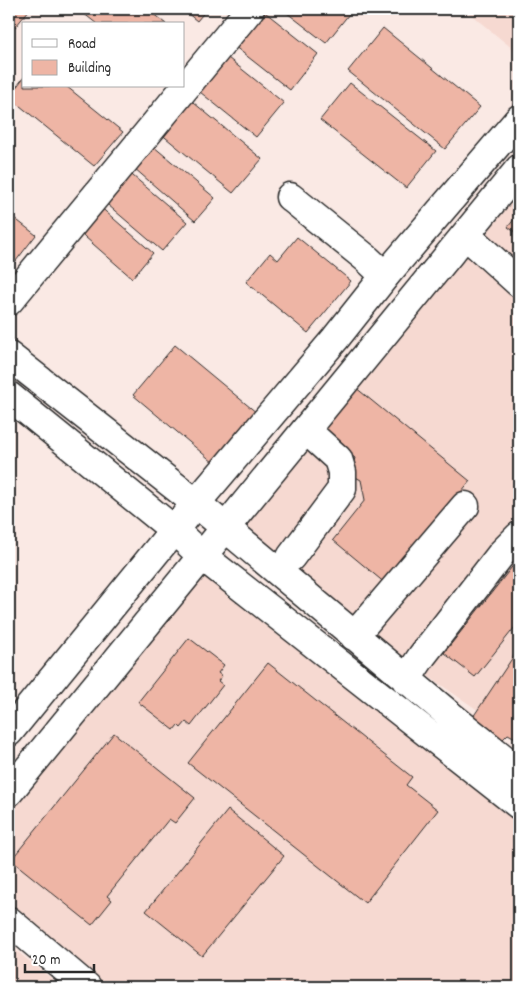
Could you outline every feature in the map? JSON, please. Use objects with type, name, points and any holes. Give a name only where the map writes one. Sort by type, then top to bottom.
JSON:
[{"type":"street","points":[[185,88],[250,9]]},
{"type":"street","points":[[9,301],[185,88]]},
{"type":"street","points":[[9,732],[196,503],[519,119]]},
{"type":"street","points":[[9,792],[519,169]]},
{"type":"street","points":[[290,197],[367,259],[385,276]]},
{"type":"street","points":[[465,236],[519,284]]},
{"type":"street","points":[[9,356],[196,503],[406,680],[519,771]]},
{"type":"street","points":[[9,396],[174,530],[202,556],[519,805]]},
{"type":"street","points":[[291,557],[342,489],[342,472],[338,459],[306,430]]},
{"type":"street","points":[[354,636],[465,506]]},
{"type":"street","points":[[406,680],[422,656],[502,553],[519,536]]},
{"type":"street","points":[[9,921],[87,987]]},
{"type":"shaded area","points":[[464,9],[519,9],[519,54]]},
{"type":"shaded area","points":[[519,185],[519,738],[228,540]]},
{"type":"shaded area","points":[[202,556],[519,817],[519,987],[105,987],[9,912],[9,812]]},
{"type":"shaded area","points":[[9,945],[62,987],[9,987]]},
{"type":"building","points":[[9,9],[30,9],[12,31],[9,29]]},
{"type":"building","points":[[78,9],[147,9],[163,22],[94,22]]},
{"type":"building","points":[[182,9],[207,9],[197,21]]},
{"type":"building","points":[[261,9],[318,54],[290,90],[229,42]]},
{"type":"building","points":[[282,9],[353,9],[326,43]]},
{"type":"building","points":[[383,28],[480,107],[445,149],[348,71]]},
{"type":"building","points":[[223,54],[284,103],[256,137],[195,88]]},
{"type":"building","points":[[22,80],[22,88],[68,88],[123,132],[94,166],[9,97]]},
{"type":"building","points":[[350,83],[436,151],[406,188],[320,120]]},
{"type":"building","points":[[188,98],[262,159],[233,193],[160,133]]},
{"type":"building","points":[[153,146],[215,198],[195,221],[134,168]]},
{"type":"building","points":[[126,170],[187,222],[162,251],[101,199]]},
{"type":"building","points":[[98,205],[153,253],[132,278],[77,230]]},
{"type":"building","points":[[519,213],[519,235],[508,227]]},
{"type":"building","points":[[9,214],[36,235],[9,270]]},
{"type":"building","points":[[297,237],[351,281],[308,333],[246,282],[270,253],[278,260]]},
{"type":"building","points":[[175,345],[257,413],[214,463],[133,395]]},
{"type":"building","points":[[355,387],[470,481],[386,584],[333,540],[365,500],[361,480],[350,474],[355,458],[318,431]]},
{"type":"building","points":[[519,558],[519,622],[475,677],[444,653]]},
{"type":"building","points":[[189,638],[224,665],[218,673],[222,676],[218,681],[223,685],[191,726],[186,722],[181,728],[178,725],[174,730],[138,702]]},
{"type":"building","points":[[519,648],[519,740],[508,734],[499,743],[473,717]]},
{"type":"building","points":[[268,663],[412,777],[406,785],[438,810],[365,903],[188,763]]},
{"type":"building","points":[[114,733],[195,798],[175,823],[169,819],[107,896],[112,900],[92,925],[11,860]]},
{"type":"building","points":[[228,810],[284,856],[202,956],[146,911]]}]
